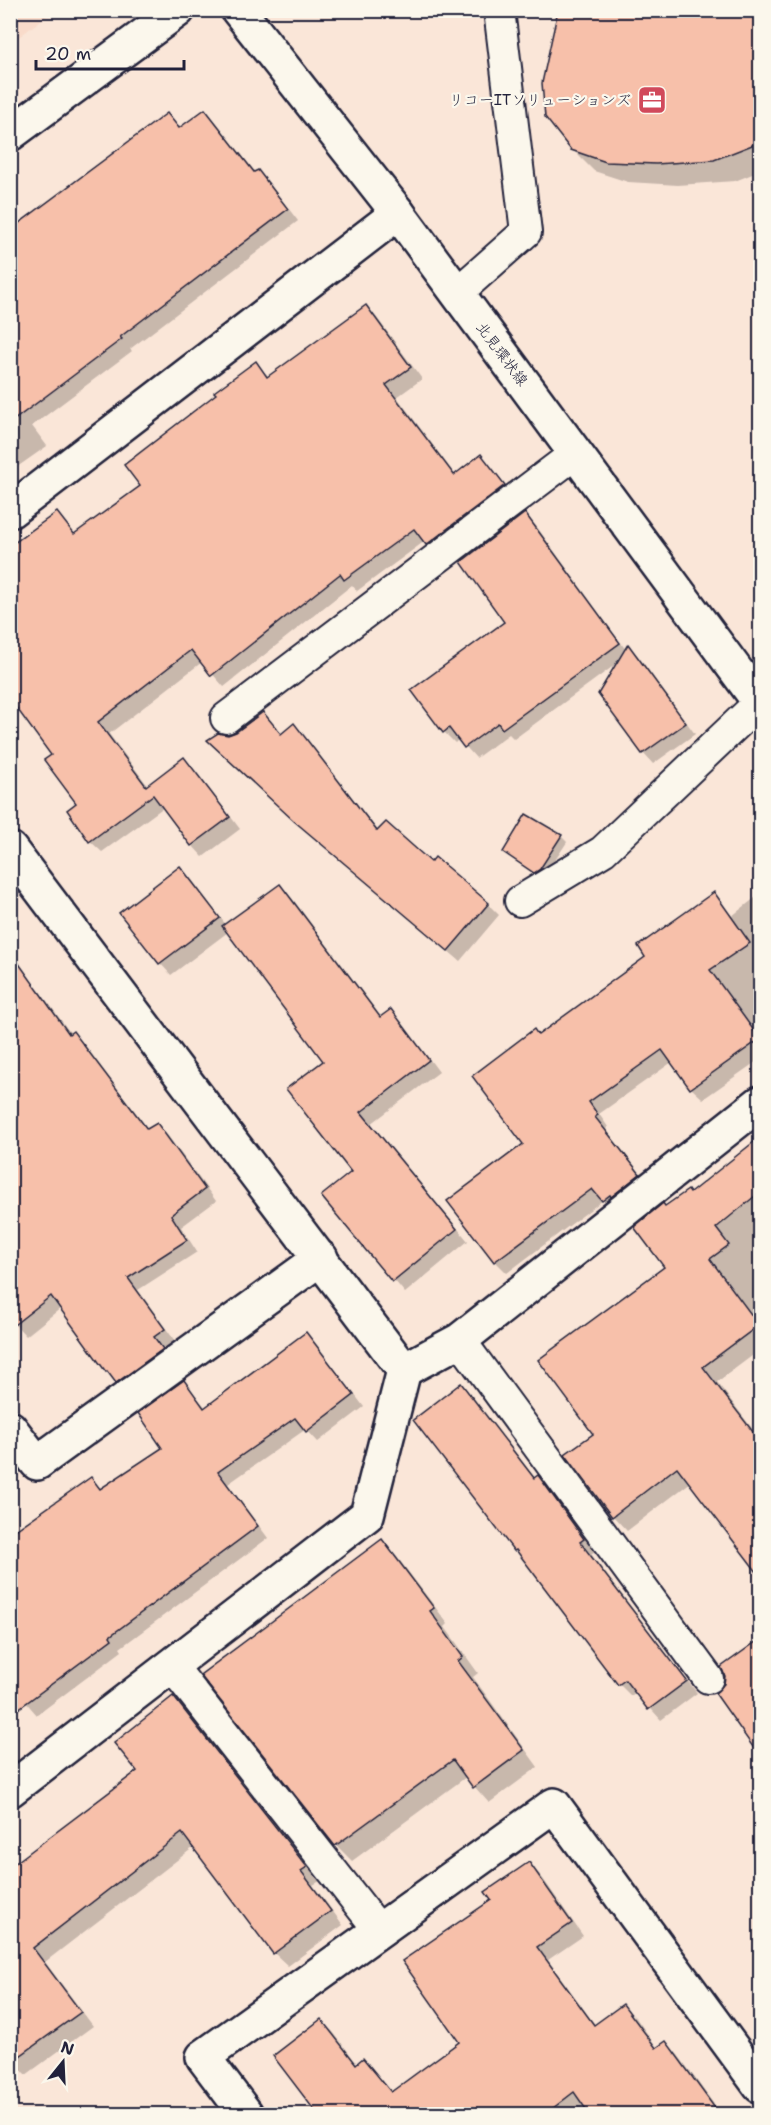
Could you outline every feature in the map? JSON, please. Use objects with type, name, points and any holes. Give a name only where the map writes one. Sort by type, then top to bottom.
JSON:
[{"type":"street","points":[[10,134],[178,10]]},
{"type":"street","name":"北見環状線","points":[[238,10],[398,213],[760,702]]},
{"type":"street","points":[[10,511],[398,213]]},
{"type":"street","points":[[11,851],[404,1370]]},
{"type":"street","points":[[10,1790],[367,1515],[404,1370],[460,1340],[760,1103]]},
{"type":"street","points":[[10,1428],[37,1463],[321,1258]]},
{"type":"street","points":[[246,2115],[203,2057],[554,1805],[760,2086]]},
{"type":"lane","points":[[457,293],[526,232],[498,10]]},
{"type":"lane","points":[[226,718],[576,453]]},
{"type":"lane","points":[[520,901],[603,851],[760,702]]},
{"type":"lane","points":[[460,1340],[708,1678]]},
{"type":"lane","points":[[171,1665],[379,1930]]},
{"type":"shaded area","points":[[11,10],[53,10],[53,11],[11,43]]},
{"type":"building","name":"リコーITソリューションズ","points":[[558,10],[760,10],[760,142],[714,160],[656,164],[606,162],[571,150],[545,117],[542,83]]},
{"type":"building","points":[[205,109],[254,172],[258,170],[288,209],[10,423],[10,230],[167,113],[179,128]]},
{"type":"building","points":[[366,305],[411,367],[386,385],[454,475],[481,454],[505,485],[426,545],[414,529],[344,580],[340,574],[211,676],[191,650],[98,722],[146,786],[184,757],[230,817],[191,846],[153,795],[89,842],[67,810],[76,803],[44,760],[51,755],[10,699],[10,546],[57,512],[74,534],[140,486],[124,465],[216,394],[214,392],[256,361],[267,377]]},
{"type":"building","points":[[525,513],[620,643],[502,729],[498,723],[464,748],[449,728],[443,733],[411,690],[504,622],[461,562]]},
{"type":"building","points":[[628,644],[686,723],[642,754],[598,694]]},
{"type":"building","points":[[263,712],[281,734],[294,723],[377,831],[386,822],[431,862],[435,857],[489,903],[448,951],[294,821],[207,740],[218,733],[228,735],[236,732]]},
{"type":"building","points":[[526,814],[562,835],[540,869],[534,873],[503,852]]},
{"type":"building","points":[[180,866],[220,918],[159,964],[119,913]]},
{"type":"building","points":[[280,884],[380,1017],[391,1009],[429,1060],[361,1112],[457,1229],[392,1282],[321,1196],[351,1172],[286,1089],[323,1061],[222,926]]},
{"type":"building","points":[[714,892],[750,943],[710,970],[760,1039],[690,1089],[662,1050],[589,1102],[598,1115],[595,1117],[640,1174],[611,1197],[610,1195],[602,1201],[592,1189],[494,1262],[447,1201],[523,1144],[472,1076],[534,1029],[538,1035],[645,957],[638,946]]},
{"type":"building","points":[[10,951],[69,1034],[73,1031],[147,1129],[157,1123],[205,1189],[171,1215],[187,1240],[128,1278],[165,1329],[154,1337],[163,1349],[116,1383],[51,1296],[10,1328]]},
{"type":"building","points":[[760,1137],[760,1192],[716,1228],[729,1245],[710,1259],[759,1325],[703,1367],[760,1441],[760,1576],[677,1467],[612,1517],[565,1454],[593,1434],[538,1360],[664,1267],[634,1227],[663,1203],[665,1206],[688,1190],[690,1193]]},
{"type":"building","points":[[306,1332],[354,1395],[306,1432],[295,1418],[218,1472],[258,1526],[110,1636],[112,1639],[10,1715],[10,1534],[91,1477],[100,1489],[162,1448],[138,1413],[184,1380],[204,1408]]},
{"type":"building","points":[[461,1383],[534,1478],[538,1475],[584,1539],[580,1542],[687,1681],[648,1710],[625,1680],[618,1685],[516,1550],[514,1551],[413,1420]]},
{"type":"building","points":[[382,1539],[434,1608],[430,1611],[463,1657],[458,1661],[524,1750],[473,1788],[453,1760],[335,1846],[200,1675]]},
{"type":"building","points":[[760,1639],[760,1757],[715,1693],[724,1684],[725,1676],[721,1667]]},
{"type":"building","points":[[173,1696],[307,1867],[301,1871],[331,1911],[273,1954],[182,1833],[33,1948],[81,2012],[10,2063],[10,1867],[137,1771],[114,1743]]},
{"type":"building","points":[[529,1862],[572,1923],[537,1947],[594,2025],[623,2004],[656,2048],[666,2041],[720,2115],[590,2115],[574,2092],[544,2115],[318,2115],[273,2056],[321,2019],[356,2064],[363,2058],[391,2092],[459,2042],[402,1961],[491,1900],[485,1892]]},
{"type":"place","name":"リコーITソリューションズ","points":[[652,100]]}]
